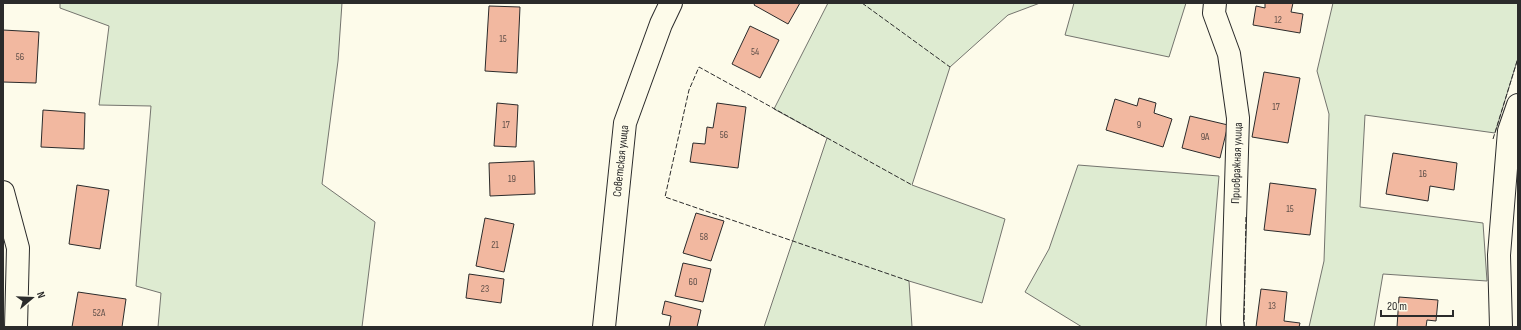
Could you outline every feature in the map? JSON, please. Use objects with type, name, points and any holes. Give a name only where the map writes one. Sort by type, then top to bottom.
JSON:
[{"type":"street","name":"Советская улица","points":[[604,327],[625,123],[661,24],[671,3]]},
{"type":"street","name":"Приовражная улица","points":[[1215,3],[1214,14],[1229,54],[1238,118],[1233,327]]},
{"type":"street","points":[[1502,327],[1499,255],[1509,131],[1518,105]]},
{"type":"street","points":[[3,192],[18,248],[16,327]]},
{"type":"green space","points":[[60,3],[342,3],[338,61],[322,184],[375,222],[362,327],[158,327],[161,293],[136,286],[151,106],[99,105],[109,26],[60,8]]},
{"type":"green space","points":[[828,3],[1040,3],[1008,15],[950,67],[912,185],[1005,219],[982,303],[909,281],[912,327],[764,327],[827,138],[774,109]]},
{"type":"green space","points":[[1074,3],[1186,3],[1169,57],[1065,35]]},
{"type":"green space","points":[[1333,3],[1518,3],[1518,58],[1495,133],[1365,115],[1360,207],[1483,223],[1487,281],[1383,274],[1374,327],[1309,327],[1324,261],[1329,114],[1317,71]]},
{"type":"green space","points":[[1078,165],[1219,176],[1206,327],[1082,327],[1025,292],[1049,249]]},
{"type":"building","points":[[755,3],[800,3],[788,24],[754,5]]},
{"type":"building","points":[[1265,3],[1293,3],[1291,12],[1303,14],[1300,33],[1253,25],[1256,6],[1265,8]]},
{"type":"building","points":[[489,6],[520,7],[517,73],[485,71]]},
{"type":"building","points":[[750,26],[779,40],[760,78],[732,64]]},
{"type":"building","points":[[3,30],[39,32],[36,83],[3,82]]},
{"type":"building","points":[[1264,72],[1300,78],[1288,143],[1252,137]]},
{"type":"building","points":[[1139,98],[1156,103],[1154,113],[1172,119],[1163,147],[1106,130],[1115,99],[1137,106]]},
{"type":"building","points":[[497,103],[518,105],[516,147],[494,146]]},
{"type":"building","points":[[717,103],[746,107],[738,168],[690,162],[693,143],[705,144],[707,127],[713,128]]},
{"type":"building","points":[[43,110],[85,113],[84,149],[41,147]]},
{"type":"building","points":[[1190,116],[1228,125],[1220,158],[1182,148]]},
{"type":"building","points":[[1393,153],[1457,163],[1454,190],[1430,186],[1428,201],[1386,194]]},
{"type":"building","points":[[534,161],[535,194],[490,196],[489,163]]},
{"type":"building","points":[[1270,183],[1316,189],[1310,235],[1264,230]]},
{"type":"building","points":[[77,185],[109,190],[100,249],[69,244]]},
{"type":"building","points":[[696,213],[724,221],[711,261],[683,253]]},
{"type":"building","points":[[485,218],[514,224],[504,272],[476,266]]},
{"type":"building","points":[[683,263],[711,269],[703,302],[675,296]]},
{"type":"building","points":[[469,274],[504,279],[501,303],[466,298]]},
{"type":"building","points":[[1261,289],[1287,292],[1284,321],[1300,323],[1299,327],[1256,327]]},
{"type":"building","points":[[78,292],[126,299],[122,327],[72,327]]},
{"type":"building","points":[[1399,297],[1438,300],[1436,321],[1427,320],[1426,327],[1397,327]]},
{"type":"building","points":[[665,301],[701,310],[697,327],[669,327],[671,316],[662,314]]},
{"type":"fence","points":[[862,3],[950,67]]},
{"type":"fence","points":[[1493,139],[1518,58]]},
{"type":"fence","points":[[909,281],[665,197],[689,90],[699,67],[912,185]]},
{"type":"fence","points":[[1244,327],[1246,215]]}]
